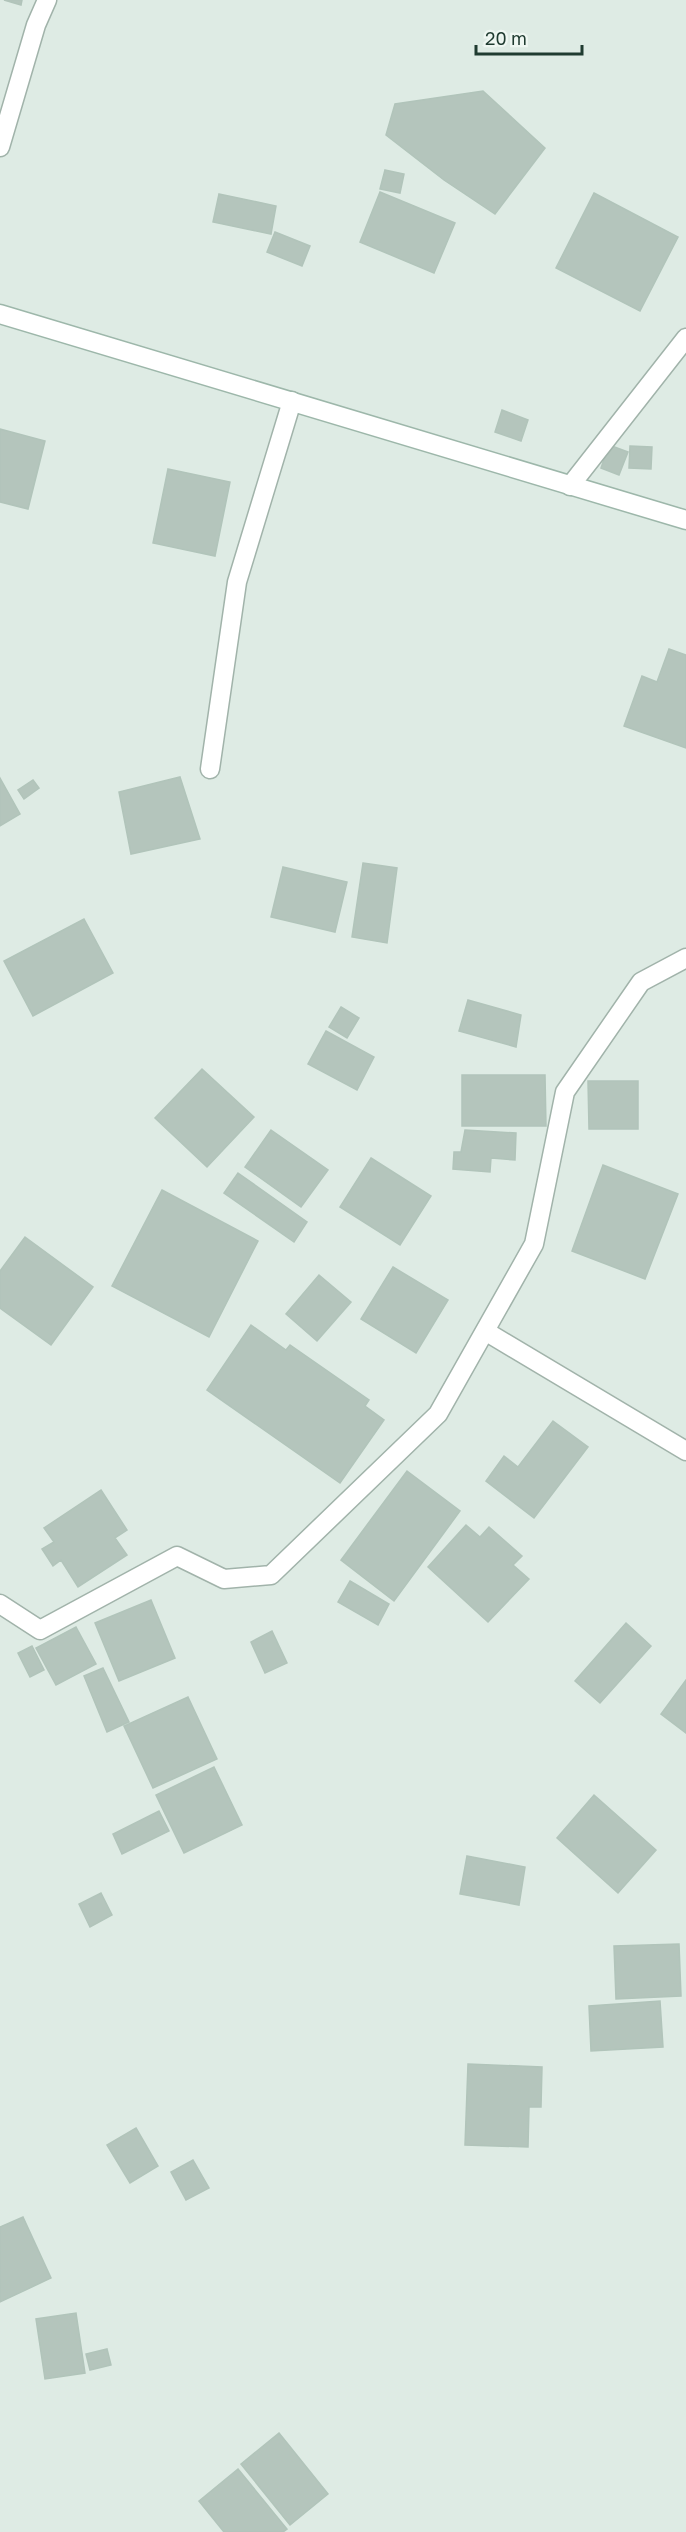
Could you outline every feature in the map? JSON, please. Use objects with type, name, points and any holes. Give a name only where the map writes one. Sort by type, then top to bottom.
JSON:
[{"type":"street","points":[[0,147],[36,25],[47,0]]},
{"type":"street","points":[[0,314],[686,520]]},
{"type":"street","points":[[570,486],[686,339]]},
{"type":"street","points":[[210,769],[237,582],[292,400]]},
{"type":"street","points":[[0,1604],[40,1630],[177,1556],[224,1579],[271,1575],[438,1414],[534,1244],[565,1092],[641,982],[686,958]]},
{"type":"street","points":[[485,1331],[686,1451]]},
{"type":"building","points":[[4,0],[22,0],[21,5]]},
{"type":"building","points":[[483,91],[545,148],[495,214],[444,180],[386,135],[395,104]]},
{"type":"building","points":[[385,170],[404,174],[400,193],[380,189]]},
{"type":"building","points":[[380,192],[455,223],[434,273],[360,242]]},
{"type":"building","points":[[594,193],[678,237],[640,311],[556,268]]},
{"type":"building","points":[[219,194],[276,206],[271,234],[213,222]]},
{"type":"building","points":[[275,232],[310,246],[302,266],[267,252]]},
{"type":"building","points":[[502,410],[528,420],[521,441],[495,432]]},
{"type":"building","points":[[0,429],[45,441],[28,509],[0,502]]},
{"type":"building","points":[[609,445],[628,452],[619,475],[601,468]]},
{"type":"building","points":[[630,446],[652,447],[651,469],[629,468]]},
{"type":"building","points":[[168,469],[230,482],[215,556],[153,543]]},
{"type":"building","points":[[669,649],[686,655],[686,748],[624,726],[642,676],[657,682]]},
{"type":"building","points":[[180,777],[200,839],[131,854],[119,792]]},
{"type":"building","points":[[0,778],[20,814],[0,826]]},
{"type":"building","points":[[33,780],[39,788],[24,799],[18,790]]},
{"type":"building","points":[[363,863],[397,868],[387,943],[352,937]]},
{"type":"building","points":[[283,867],[347,882],[335,932],[271,917]]},
{"type":"building","points":[[84,919],[113,973],[33,1016],[4,961]]},
{"type":"building","points":[[468,1000],[521,1015],[516,1047],[459,1031]]},
{"type":"building","points":[[341,1007],[359,1018],[347,1038],[329,1027]]},
{"type":"building","points":[[326,1031],[374,1057],[357,1090],[308,1064]]},
{"type":"building","points":[[202,1069],[254,1117],[207,1167],[155,1118]]},
{"type":"building","points":[[462,1075],[545,1075],[546,1126],[462,1126]]},
{"type":"building","points":[[588,1081],[638,1081],[638,1129],[589,1129]]},
{"type":"building","points":[[271,1130],[328,1170],[301,1207],[245,1167]]},
{"type":"building","points":[[465,1130],[516,1133],[515,1160],[491,1158],[490,1172],[453,1169],[454,1152],[461,1152]]},
{"type":"building","points":[[371,1158],[431,1196],[400,1245],[340,1207]]},
{"type":"building","points":[[603,1165],[678,1194],[645,1279],[572,1251]]},
{"type":"building","points":[[238,1173],[307,1222],[294,1242],[224,1193]]},
{"type":"building","points":[[162,1190],[258,1241],[209,1337],[112,1286]]},
{"type":"building","points":[[25,1237],[93,1287],[51,1345],[0,1308],[0,1271]]},
{"type":"building","points":[[393,1267],[448,1300],[416,1353],[361,1319]]},
{"type":"building","points":[[319,1275],[351,1302],[317,1341],[286,1314]]},
{"type":"building","points":[[251,1325],[286,1350],[290,1345],[369,1400],[365,1406],[384,1420],[340,1483],[207,1390]]},
{"type":"building","points":[[553,1421],[588,1447],[534,1518],[486,1481],[504,1456],[518,1467]]},
{"type":"building","points":[[407,1471],[460,1511],[394,1601],[341,1560]]},
{"type":"building","points":[[101,1490],[127,1530],[115,1538],[127,1555],[78,1587],[61,1560],[53,1566],[42,1549],[54,1542],[44,1528]]},
{"type":"building","points":[[466,1525],[480,1537],[489,1527],[522,1556],[513,1565],[529,1579],[488,1622],[428,1567]]},
{"type":"building","points":[[350,1581],[389,1604],[378,1625],[338,1602]]},
{"type":"building","points":[[151,1600],[175,1658],[119,1681],[95,1623]]},
{"type":"building","points":[[626,1623],[651,1646],[600,1703],[575,1681]]},
{"type":"building","points":[[76,1627],[96,1664],[56,1685],[36,1648]]},
{"type":"building","points":[[272,1631],[287,1663],[265,1673],[251,1642]]},
{"type":"building","points":[[32,1646],[44,1670],[30,1677],[18,1653]]},
{"type":"building","points":[[103,1668],[129,1722],[107,1732],[84,1676]]},
{"type":"building","points":[[686,1680],[686,1733],[661,1714]]},
{"type":"building","points":[[188,1697],[217,1759],[153,1788],[124,1726]]},
{"type":"building","points":[[214,1767],[242,1825],[184,1853],[156,1795]]},
{"type":"building","points":[[594,1795],[656,1850],[618,1893],[557,1838]]},
{"type":"building","points":[[159,1811],[169,1831],[122,1854],[113,1834]]},
{"type":"building","points":[[467,1856],[525,1867],[519,1905],[460,1894]]},
{"type":"building","points":[[101,1893],[112,1915],[90,1927],[79,1904]]},
{"type":"building","points":[[679,1944],[681,1996],[616,1999],[614,1946]]},
{"type":"building","points":[[660,2001],[663,2047],[591,2051],[589,2006]]},
{"type":"building","points":[[468,2064],[542,2067],[541,2107],[529,2107],[528,2147],[465,2145]]},
{"type":"building","points":[[136,2128],[158,2166],[130,2183],[107,2145]]},
{"type":"building","points":[[193,2160],[209,2188],[186,2200],[171,2172]]},
{"type":"building","points":[[23,2217],[51,2278],[0,2302],[0,2227]]},
{"type":"building","points":[[76,2313],[85,2373],[45,2379],[36,2319]]},
{"type":"building","points":[[107,2349],[111,2365],[90,2370],[86,2354]]},
{"type":"building","points":[[279,2433],[328,2494],[290,2525],[241,2464]]},
{"type":"building","points":[[238,2469],[287,2529],[283,2532],[224,2532],[199,2501]]}]
